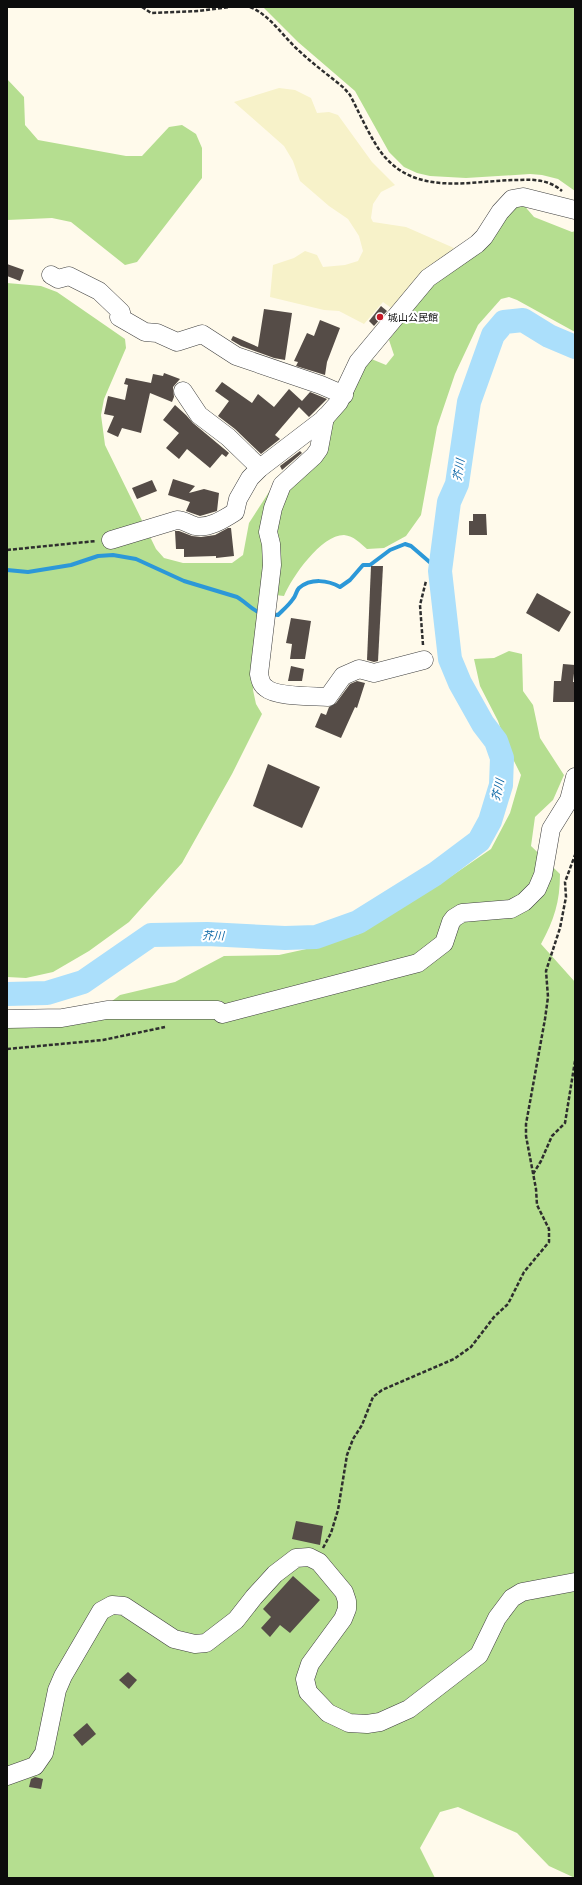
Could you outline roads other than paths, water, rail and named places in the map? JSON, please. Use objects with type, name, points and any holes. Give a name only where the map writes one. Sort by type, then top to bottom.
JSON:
[{"type":"street","points":[[111,540],[177,520],[181,520],[196,526],[213,524],[235,512],[238,499],[247,484],[260,468],[325,417],[344,395],[358,362],[428,278],[477,244],[484,237],[500,212],[512,199],[523,197],[575,210]]},
{"type":"street","points":[[51,275],[58,279],[69,276],[99,291],[121,312],[119,317],[145,332],[157,333],[177,342],[202,334],[236,356],[314,382],[344,395]]},
{"type":"street","points":[[183,391],[199,415],[228,437],[260,468]]},
{"type":"street","points":[[325,417],[319,449],[314,456],[284,482],[273,508],[268,532],[271,544],[272,565],[259,674],[262,683],[266,689],[278,693],[328,697],[342,676],[359,669],[374,673],[424,660]]},
{"type":"street","points":[[7,1019],[62,1018],[107,1010],[196,1008],[218,1010],[222,1014],[418,963],[444,944],[450,922],[462,913],[511,909],[524,902],[538,889],[543,875],[551,829],[569,800],[575,777]]},
{"type":"street","points":[[7,1776],[35,1766],[44,1753],[57,1690],[63,1676],[101,1611],[112,1605],[124,1606],[174,1639],[195,1644],[206,1643],[236,1620],[275,1574],[296,1558],[310,1557],[317,1560],[344,1592],[347,1601],[347,1609],[343,1619],[310,1664],[305,1679],[308,1692],[328,1713],[349,1723],[367,1724],[380,1722],[409,1708],[479,1655],[497,1618],[512,1598],[522,1592],[575,1582]]},
{"type":"waterway","name":"芥川","points":[[7,994],[47,993],[83,982],[151,935],[207,934],[285,938],[316,937],[358,922],[435,874],[479,841],[490,821],[501,785],[502,758],[496,741],[483,724],[460,683],[450,659],[440,571],[449,502],[457,484],[469,402],[493,335],[504,322],[523,320],[549,336],[575,347]]},
{"type":"waterway","points":[[270,614],[278,615],[288,605],[299,588],[304,585],[314,581],[320,581],[340,587],[350,580],[363,565],[370,565],[390,550],[405,544],[411,546],[440,571]]},
{"type":"waterway","points":[[7,570],[28,572],[71,565],[98,556],[113,555],[136,559],[184,581],[237,597],[254,610],[261,613]]},
{"type":"place","name":"城山公民館","points":[[380,317]]}]
